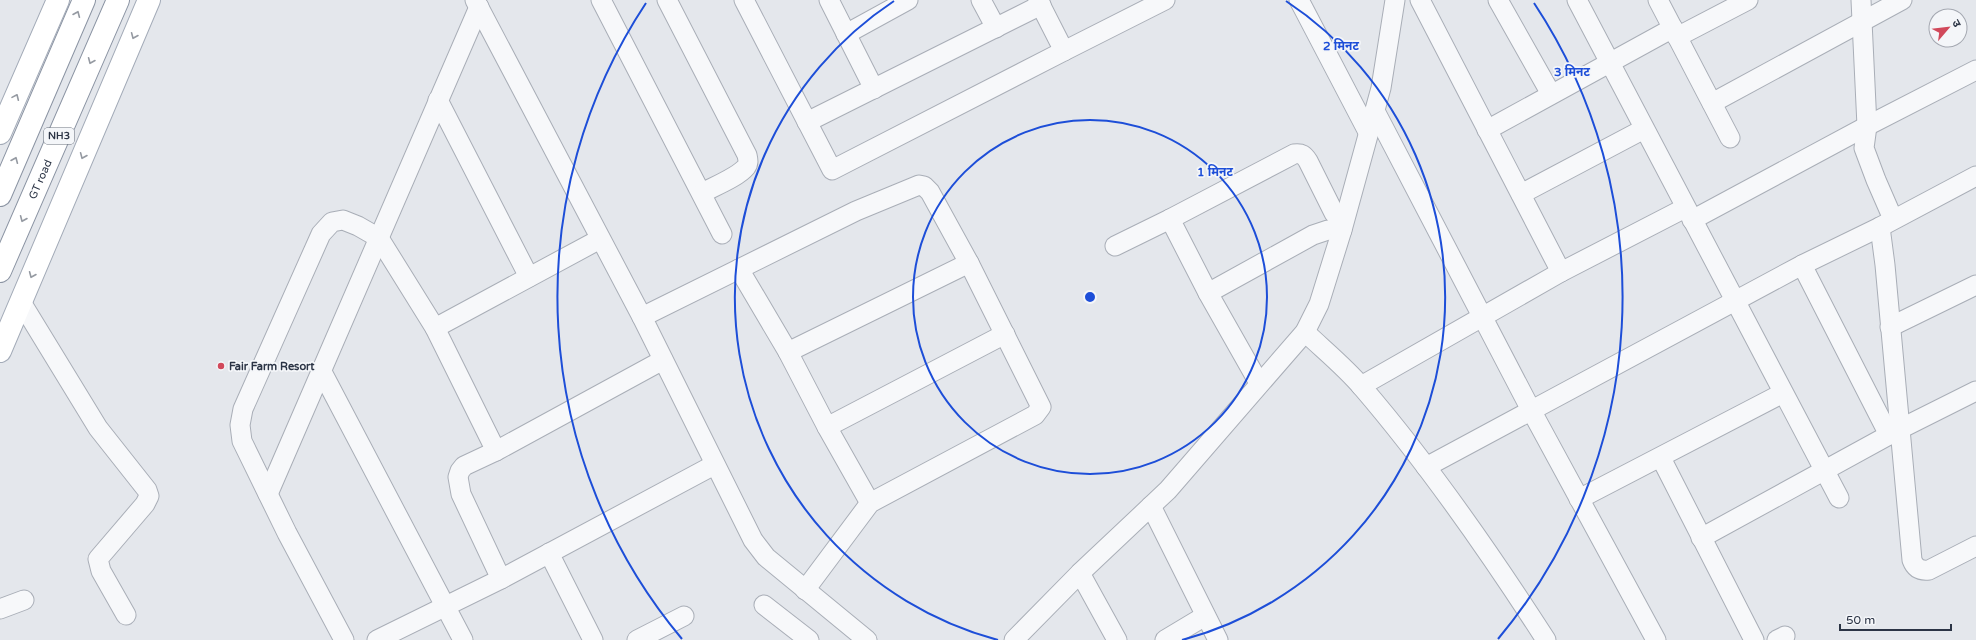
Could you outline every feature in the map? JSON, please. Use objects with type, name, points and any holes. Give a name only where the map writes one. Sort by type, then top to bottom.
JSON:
[{"type":"main road","points":[[0,133],[58,0]]},
{"type":"main road","name":"NH3","points":[[0,196],[84,0]]},
{"type":"main road","name":"GT road","points":[[0,271],[118,0]]},
{"type":"main road","points":[[0,351],[149,0]]},
{"type":"street","points":[[601,0],[722,234]]},
{"type":"street","points":[[667,0],[747,155],[748,161],[746,167],[739,173],[702,193]]},
{"type":"street","points":[[744,0],[832,170],[1165,0]]},
{"type":"street","points":[[829,0],[874,89]]},
{"type":"street","points":[[846,34],[908,0]]},
{"type":"street","points":[[981,0],[996,28]]},
{"type":"street","points":[[1299,0],[1368,132]]},
{"type":"street","points":[[1014,640],[1080,573],[1168,490],[1305,332],[1319,304],[1375,111],[1381,88],[1395,0]]},
{"type":"street","points":[[1420,0],[1561,272]]},
{"type":"street","points":[[1498,0],[1551,94]]},
{"type":"street","points":[[1577,0],[1688,214],[1839,498]]},
{"type":"street","points":[[1658,0],[1730,138]]},
{"type":"street","points":[[1487,130],[1610,62],[1748,0]]},
{"type":"street","points":[[1861,0],[1867,126],[1864,148],[1876,180],[1886,223],[1894,432],[1912,560],[1915,567],[1922,571],[1929,570],[1976,546]]},
{"type":"street","points":[[1712,103],[1902,0]]},
{"type":"street","points":[[807,122],[996,28],[1039,3],[1064,51]]},
{"type":"street","points":[[268,494],[322,372],[438,100],[477,4]]},
{"type":"street","points":[[477,4],[642,318],[714,465],[753,540],[766,557],[867,640]]},
{"type":"street","points":[[1361,386],[1561,272],[1688,214],[1867,126],[1976,70]]},
{"type":"street","points":[[438,100],[529,277]]},
{"type":"street","points":[[1375,111],[1531,410],[1656,640]]},
{"type":"street","points":[[1521,194],[1644,129]]},
{"type":"street","points":[[1115,246],[1294,154],[1300,153],[1305,156],[1308,161],[1342,227]]},
{"type":"street","points":[[1426,467],[1802,265],[1976,176]]},
{"type":"street","points":[[642,318],[856,211],[919,185],[924,186],[930,192],[969,263],[1041,407],[1038,413],[870,503],[805,590]]},
{"type":"street","points":[[1170,219],[1208,293],[1259,384]]},
{"type":"street","points":[[344,640],[242,441],[240,425],[243,409],[321,234],[326,226],[332,222],[344,220],[379,238],[435,328],[496,451]]},
{"type":"street","points":[[1208,293],[1313,235],[1342,227]]},
{"type":"street","points":[[435,328],[600,239]]},
{"type":"street","points":[[788,352],[969,263]]},
{"type":"street","points":[[1802,265],[1894,432]]},
{"type":"street","points":[[739,269],[788,352],[827,427],[870,503]]},
{"type":"street","points":[[1890,328],[1976,285]]},
{"type":"street","points":[[21,302],[98,428],[147,490],[149,496],[145,504],[98,559],[101,571],[126,615]]},
{"type":"street","points":[[1305,332],[1361,386],[1426,467],[1511,586],[1546,640]]},
{"type":"street","points":[[827,427],[1005,334]]},
{"type":"street","points":[[501,579],[461,494],[458,477],[460,471],[464,466],[496,451],[663,360]]},
{"type":"street","points":[[322,372],[463,640]]},
{"type":"street","points":[[1701,538],[1894,432],[1976,391]]},
{"type":"street","points":[[1580,499],[1783,393]]},
{"type":"street","points":[[1661,458],[1754,640]]},
{"type":"street","points":[[377,640],[501,579],[714,465]]},
{"type":"street","points":[[1151,506],[1218,640]]},
{"type":"street","points":[[549,553],[593,640]]},
{"type":"street","points":[[1080,573],[1117,640]]},
{"type":"street","points":[[0,609],[24,600]]},
{"type":"street","points":[[764,606],[809,640]]},
{"type":"street","points":[[637,640],[684,616]]},
{"type":"street","points":[[1165,640],[1205,616]]},
{"type":"place","name":"Fair Farm Resort","points":[[221,366]]}]
